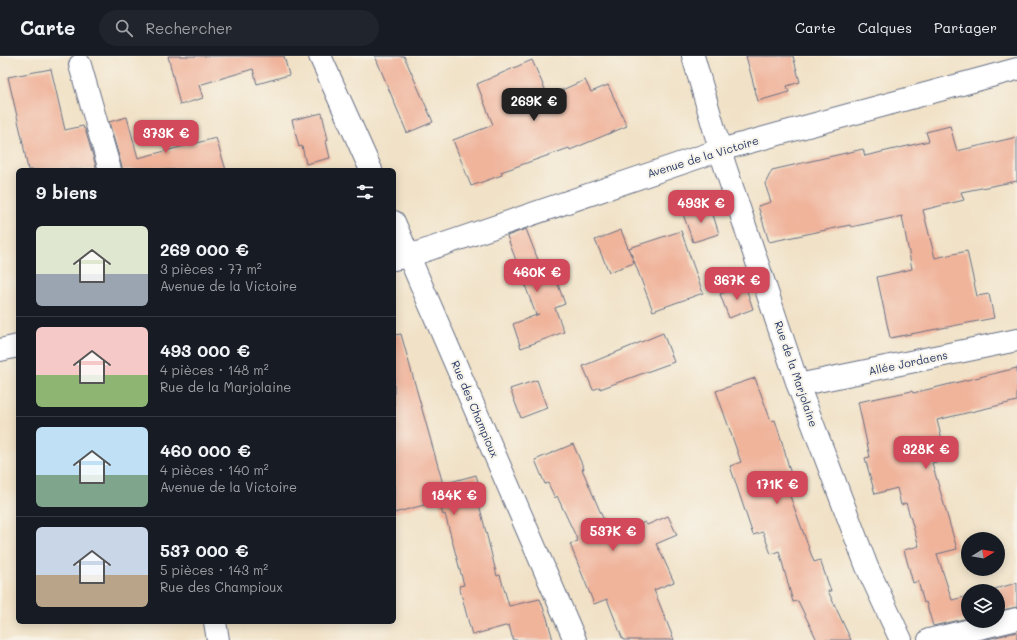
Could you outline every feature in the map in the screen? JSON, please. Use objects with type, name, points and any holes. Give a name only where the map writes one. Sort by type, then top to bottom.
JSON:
[{"type":"street","points":[[320,56],[370,168]]},
{"type":"street","name":"Rue de la Marjolaine","points":[[693,56],[720,150],[798,385],[867,567],[901,640]]},
{"type":"street","points":[[80,65],[109,168]]},
{"type":"street","name":"Avenue de la Victoire","points":[[402,258],[720,150],[1017,69]]},
{"type":"street","name":"Rue des Champioux","points":[[396,231],[402,258],[575,640]]},
{"type":"street","name":"Allée Jordaens","points":[[798,385],[1017,340]]},
{"type":"street","points":[[0,350],[16,346]]},
{"type":"street","points":[[929,640],[1017,619]]},
{"type":"street","points":[[215,624],[218,640]]},
{"type":"building","points":[[168,56],[284,56],[289,75],[257,84],[253,69],[199,85],[203,98],[180,105]]},
{"type":"building","points":[[375,56],[404,56],[433,122],[407,133]]},
{"type":"building","points":[[746,56],[793,56],[800,82],[787,86],[789,92],[758,101]]},
{"type":"building","points":[[532,60],[548,96],[585,80],[591,92],[608,85],[627,126],[570,150],[569,148],[501,172],[502,175],[471,186],[453,140],[493,125],[477,84]]},
{"type":"building","points":[[51,69],[65,130],[83,126],[96,168],[28,168],[8,77]]},
{"type":"building","points":[[322,113],[330,158],[306,164],[302,146],[299,147],[292,120]]},
{"type":"building","points":[[127,117],[138,158],[216,138],[225,168],[122,168],[109,122]]},
{"type":"building","points":[[950,126],[957,151],[1017,137],[1017,181],[961,192],[964,200],[923,210],[935,258],[967,251],[977,296],[989,294],[994,318],[890,338],[877,277],[912,269],[902,216],[769,242],[758,206],[771,202],[765,184],[772,170],[863,149],[865,156],[929,141],[926,132]]},
{"type":"building","points":[[710,205],[719,234],[693,242],[683,214]]},
{"type":"building","points":[[526,229],[540,265],[550,262],[565,304],[555,308],[564,332],[521,348],[513,324],[539,314],[536,315],[507,236]]},
{"type":"building","points":[[621,230],[634,263],[609,272],[595,240]]},
{"type":"building","points":[[681,231],[703,293],[653,311],[629,248]]},
{"type":"building","points":[[745,285],[753,309],[729,318],[720,294]]},
{"type":"building","points":[[663,333],[674,362],[600,389],[600,387],[593,390],[583,366]]},
{"type":"building","points":[[401,334],[443,484],[476,475],[484,503],[479,504],[497,576],[500,575],[509,606],[540,599],[553,640],[513,640],[509,625],[472,635],[459,586],[464,585],[445,514],[443,515],[439,501],[396,512],[396,335]]},
{"type":"building","points":[[1017,368],[1017,401],[937,420],[947,459],[932,463],[957,549],[937,554],[952,600],[961,598],[961,620],[933,626],[926,602],[924,603],[918,581],[913,583],[904,550],[919,546],[906,503],[901,505],[897,488],[875,494],[865,458],[870,457],[858,402],[912,391],[913,393]]},
{"type":"building","points":[[755,378],[771,421],[775,420],[793,482],[786,485],[814,562],[820,560],[831,591],[828,591],[851,640],[817,640],[798,601],[793,602],[779,551],[771,554],[763,532],[753,535],[730,466],[741,462],[716,391]]},
{"type":"building","points":[[537,380],[547,408],[521,418],[510,389]]},
{"type":"building","points":[[573,444],[611,537],[645,522],[647,525],[668,516],[677,535],[656,544],[674,582],[654,590],[674,640],[623,640],[607,599],[594,604],[570,544],[578,541],[557,496],[555,498],[548,483],[545,484],[535,460]]},
{"type":"building","points":[[1017,583],[1017,607],[1005,610],[1005,586]]},
{"type":"building","points":[[1017,632],[1017,640],[983,640]]}]
